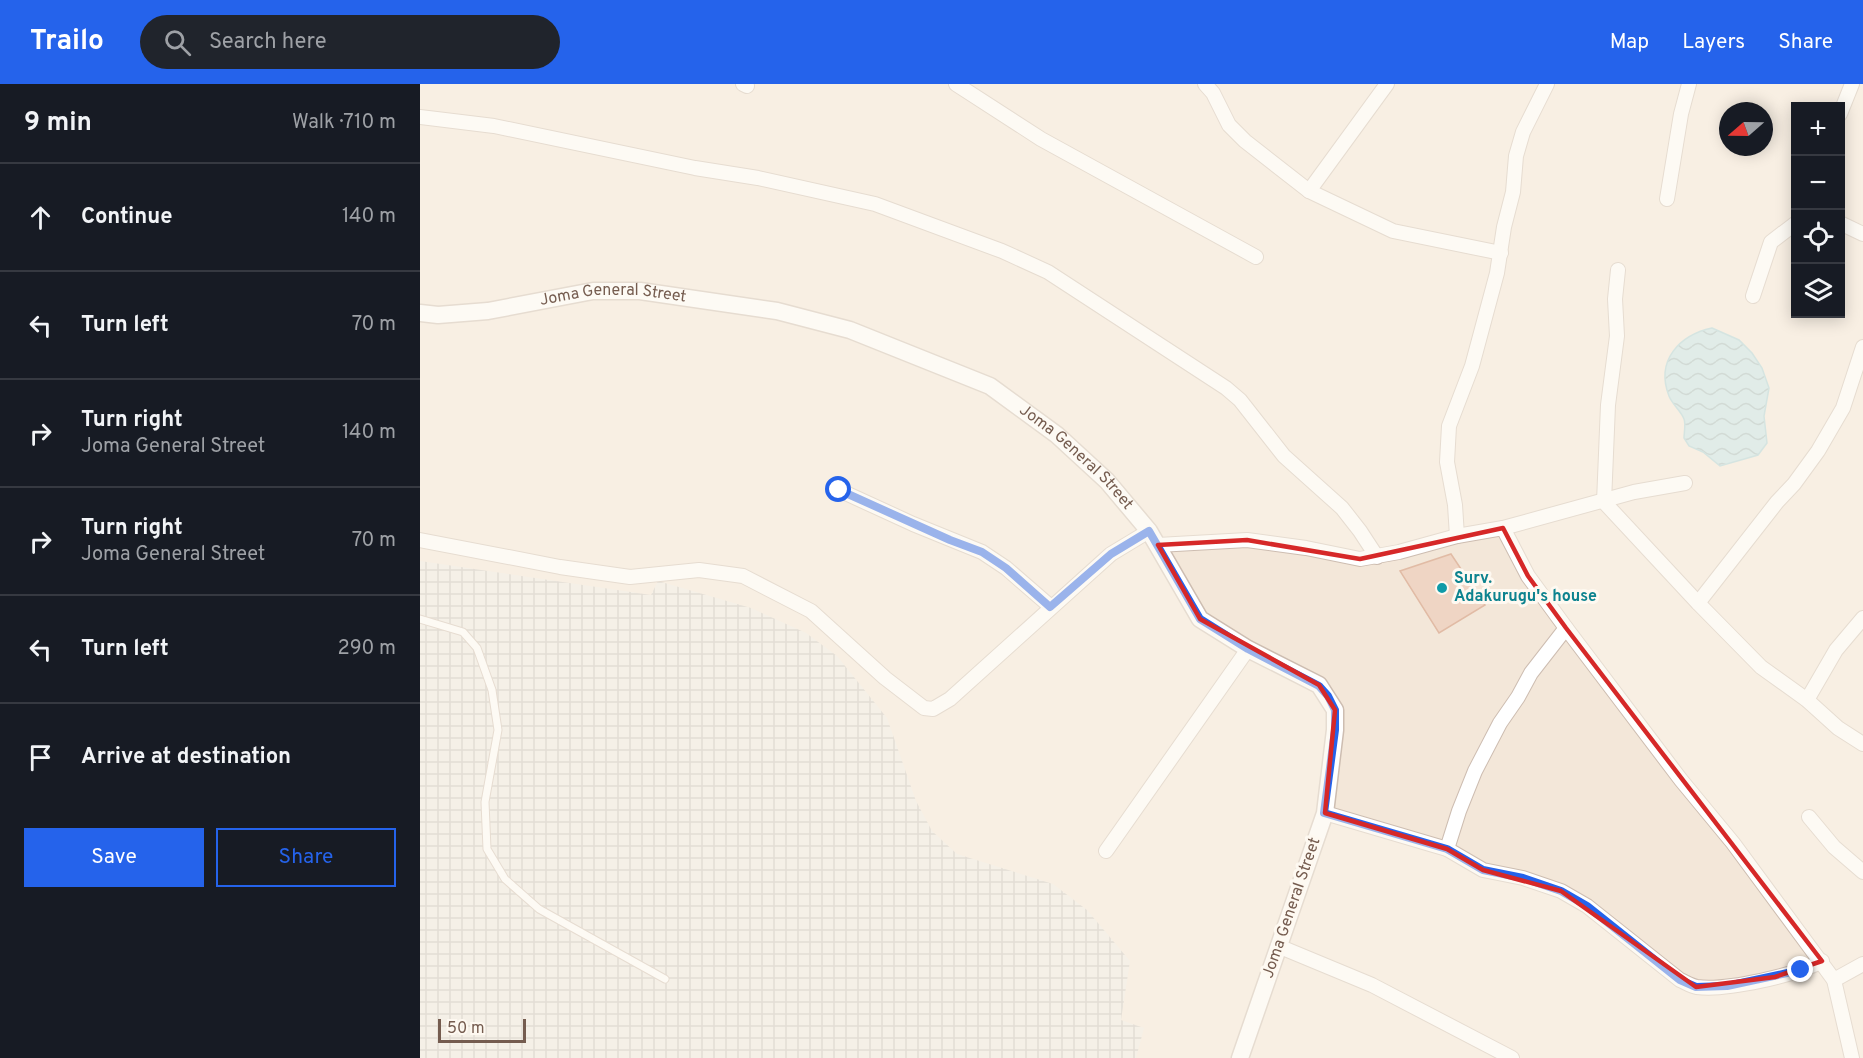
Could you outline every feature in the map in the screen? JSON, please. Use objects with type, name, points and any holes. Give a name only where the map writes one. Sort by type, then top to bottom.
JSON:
[{"type":"street","points":[[956,84],[1041,140],[1256,257]]},
{"type":"street","points":[[1205,84],[1213,93],[1229,125],[1245,141],[1309,191],[1393,231],[1501,254]]},
{"type":"street","points":[[1309,191],[1387,84]]},
{"type":"street","points":[[1457,536],[1455,505],[1447,462],[1449,426],[1472,366],[1501,254],[1504,227],[1513,192],[1516,156],[1523,132],[1547,84]]},
{"type":"street","points":[[1667,199],[1681,114],[1689,84]]},
{"type":"street","points":[[1845,102],[1852,84]]},
{"type":"street","points":[[420,117],[494,126],[695,168],[758,178],[875,204],[1002,251],[1048,272],[1226,388],[1240,400],[1284,456],[1342,508],[1377,557]]},
{"type":"street","points":[[1845,225],[1863,234]]},
{"type":"street","points":[[1753,296],[1771,242],[1791,227]]},
{"type":"street","points":[[1618,270],[1615,299],[1617,336],[1608,405],[1604,502],[1761,667],[1807,700],[1838,728],[1863,744]]},
{"type":"street","name":"Joma General Street","points":[[420,313],[438,315],[488,311],[593,291],[640,291],[777,310],[850,330],[990,386],[1057,435],[1107,481],[1154,538],[1200,619],[1248,649],[1319,686],[1335,710],[1335,730],[1324,813],[1240,1058]]},
{"type":"street","points":[[1698,603],[1818,451],[1843,408],[1863,347]]},
{"type":"street","points":[[420,540],[560,567],[630,577],[699,570],[743,576],[811,611],[885,678],[924,708],[933,709],[950,699],[1111,554],[1154,538],[1202,541],[1247,540],[1306,548],[1360,559],[1377,557],[1457,536],[1503,528],[1634,492],[1685,483]]},
{"type":"street","points":[[839,490],[940,536],[982,552],[1006,568],[1050,607]]},
{"type":"street","points":[[1503,528],[1528,576],[1566,628],[1822,961],[1834,980],[1851,1058]]},
{"type":"street","points":[[1807,700],[1836,650],[1863,618]]},
{"type":"street","points":[[1447,849],[1475,771],[1500,723],[1531,673],[1566,628]]},
{"type":"street","points":[[1106,851],[1248,649]]},
{"type":"street","points":[[1324,813],[1447,849],[1483,870],[1523,878],[1570,896],[1587,906],[1680,980],[1696,987],[1727,986],[1775,977],[1813,966],[1822,961]]},
{"type":"street","points":[[1809,818],[1834,847],[1863,872]]},
{"type":"street","points":[[1278,946],[1372,985],[1512,1058]]},
{"type":"street","points":[[1834,980],[1863,964]]},
{"type":"lane","points":[[420,619],[463,632],[477,648],[492,690],[498,730],[485,802],[487,849],[505,879],[539,909],[665,979]]},
{"type":"highlighted area","points":[[1503,528],[1528,576],[1566,628],[1822,961],[1775,977],[1696,987],[1561,891],[1483,870],[1447,849],[1325,813],[1335,710],[1319,685],[1200,619],[1158,545],[1247,540],[1360,559]]},
{"type":"shaded area","points":[[420,84],[1863,84],[1863,1058],[420,1058]]},
{"type":"shaded area","points":[[420,561],[651,595],[658,581],[751,608],[806,633],[837,656],[887,718],[916,801],[932,831],[957,854],[1053,884],[1087,910],[1130,961],[1121,1020],[1144,1028],[1136,1058],[420,1058]]},
{"type":"water","points":[[1712,328],[1739,340],[1752,353],[1762,368],[1769,388],[1764,416],[1767,443],[1758,455],[1720,466],[1703,452],[1689,446],[1684,438],[1684,419],[1670,399],[1665,371],[1673,351],[1681,343],[1700,331]]},
{"type":"building","name":"Surv. Adakurugu's house","points":[[1451,554],[1485,605],[1439,633],[1400,571]]},
{"type":"place","name":"Surv. Adakurugu's house","points":[[1442,588]]},
{"type":"route","points":[[839,490],[982,552],[1006,568],[1050,607],[1111,554],[1149,531],[1200,619],[1248,649],[1319,686],[1328,696],[1335,710],[1335,730],[1324,813],[1447,849],[1483,870],[1523,878],[1561,891],[1587,906],[1680,980],[1696,987],[1727,986],[1801,970]]}]
